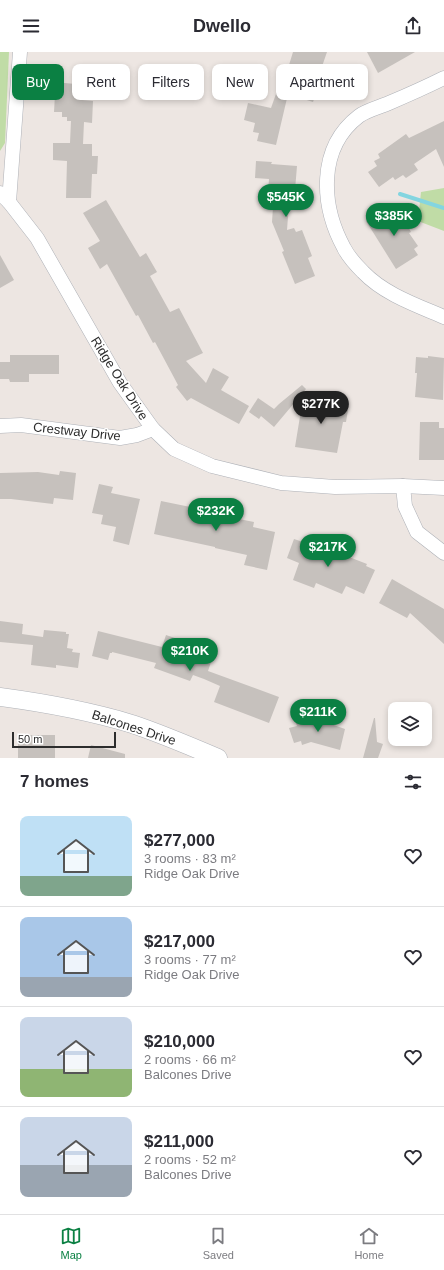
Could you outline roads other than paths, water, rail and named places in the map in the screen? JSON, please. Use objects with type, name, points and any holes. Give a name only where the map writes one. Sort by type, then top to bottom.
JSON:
[{"type":"street","points":[[4,198],[20,52]]},
{"type":"street","points":[[444,78],[410,95],[359,116],[340,135],[330,160],[326,187],[330,216],[344,249],[364,272],[388,292],[444,317]]},
{"type":"street","name":"Ridge Oak Drive","points":[[4,198],[37,238],[120,383],[153,429],[174,449],[212,466],[281,483],[335,487],[403,486],[444,488]]},
{"type":"street","name":"Crestway Drive","points":[[0,426],[21,425],[120,438],[138,435],[153,429]]},
{"type":"street","points":[[403,486],[405,506],[417,532],[444,553]]},
{"type":"street","name":"Balcones Drive","points":[[0,696],[82,711],[132,724],[218,758]]},
{"type":"waterway","points":[[400,194],[444,208]]}]
